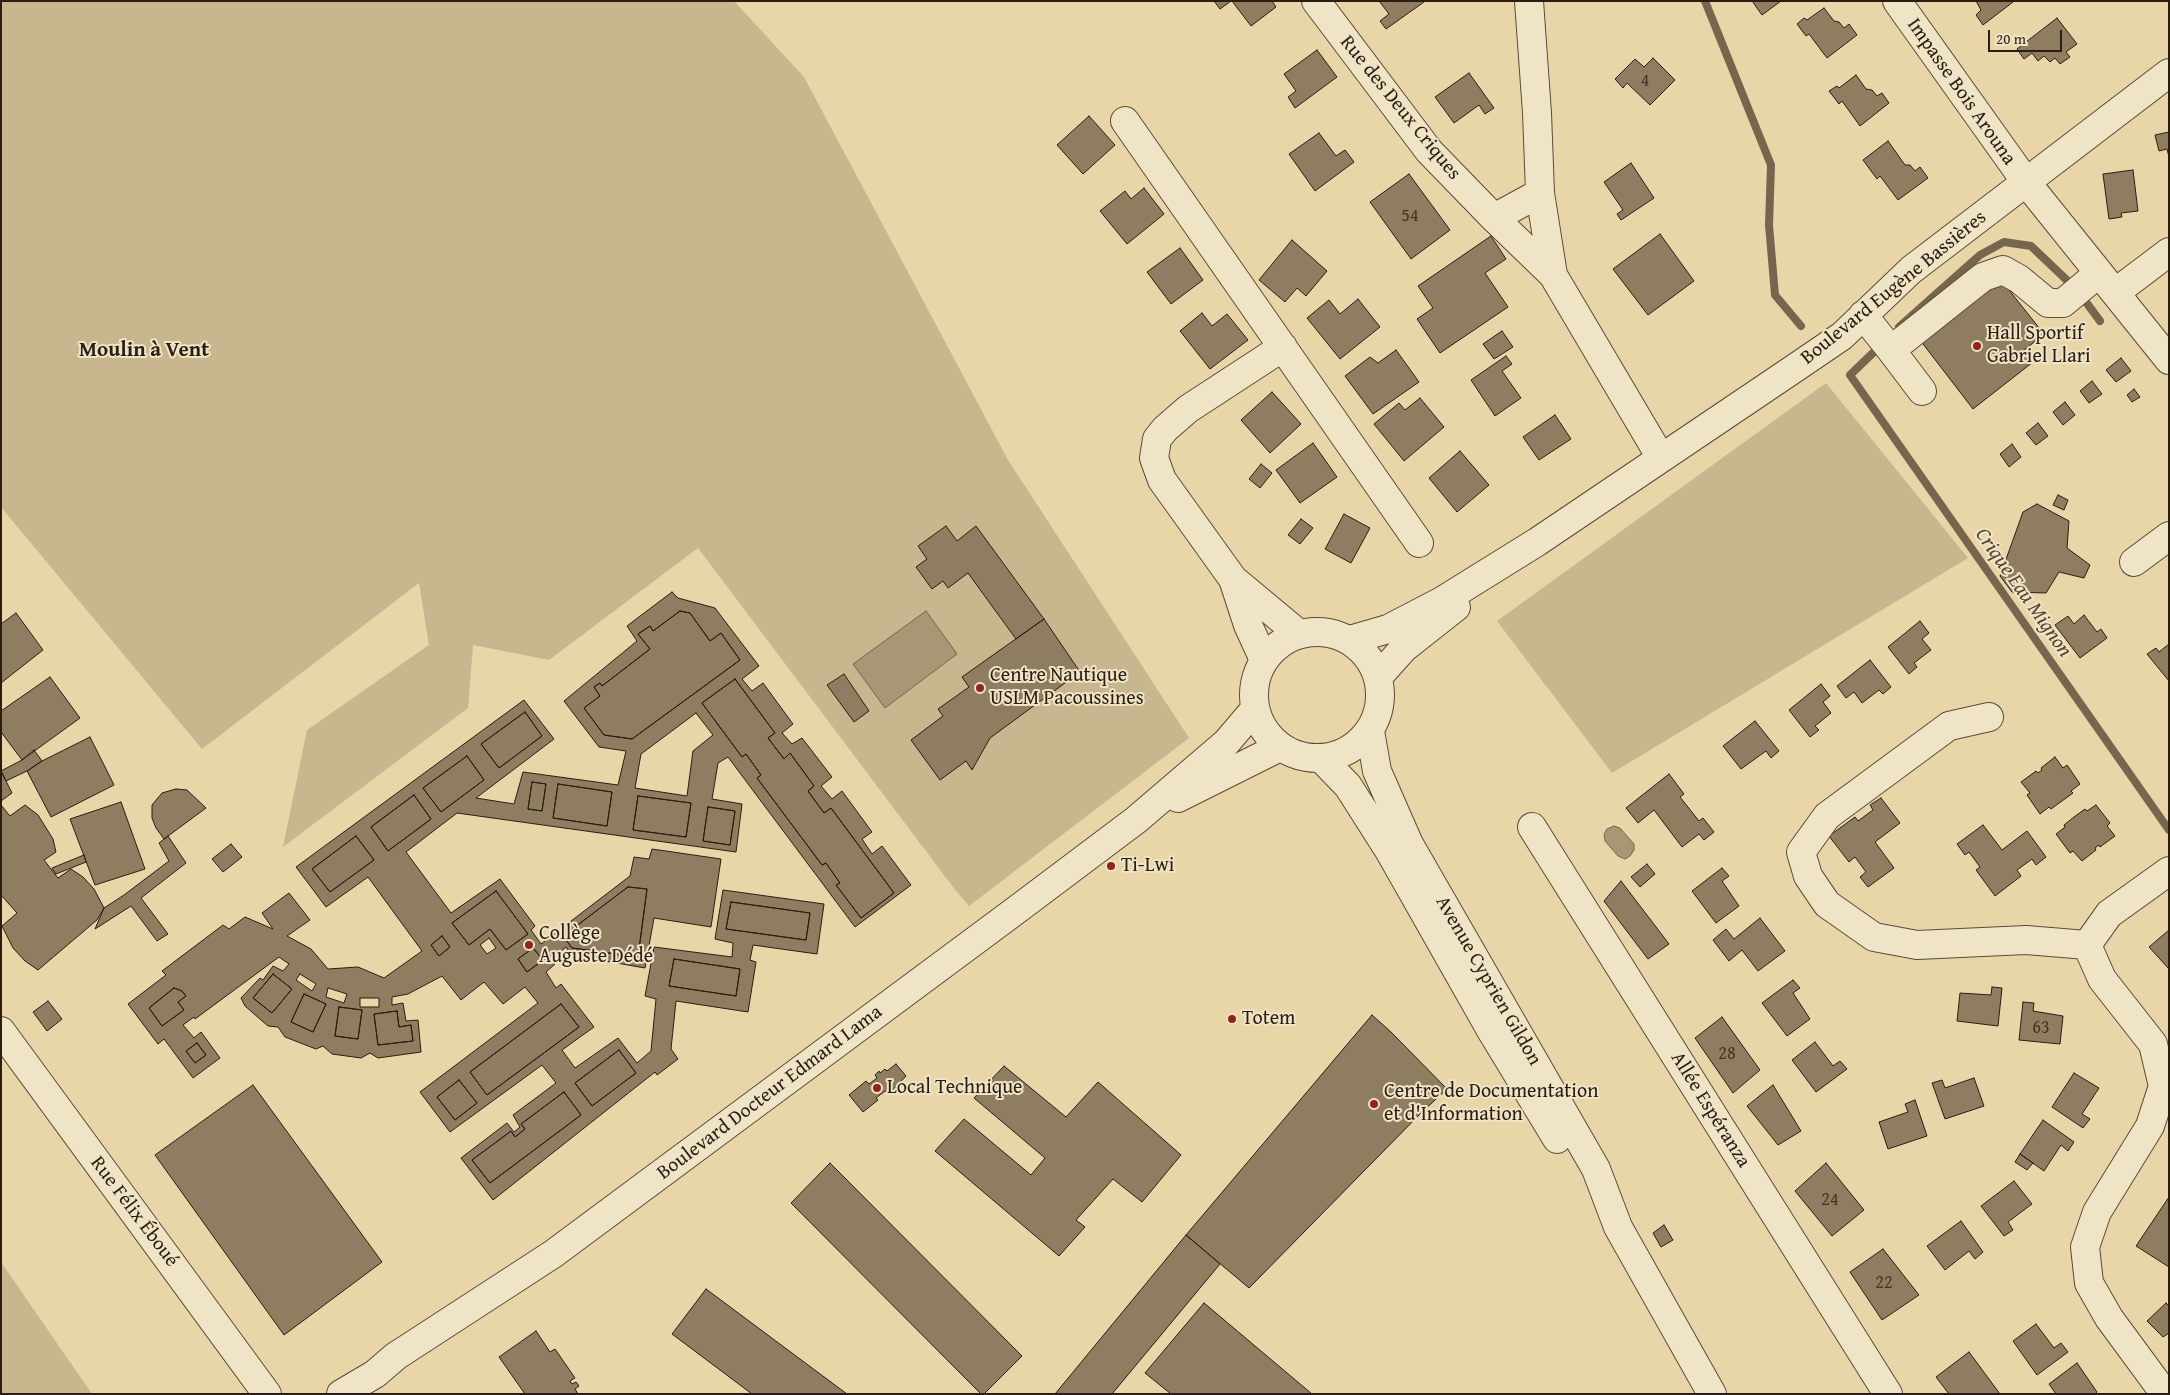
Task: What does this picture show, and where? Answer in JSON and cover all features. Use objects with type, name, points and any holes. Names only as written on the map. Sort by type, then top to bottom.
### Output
[{"type":"street","name":"Rue des Deux Criques","points":[[1316,1],[1429,151],[1553,275],[1661,458]]},
{"type":"street","name":"Rue des Deux Criques","points":[[1529,1],[1537,113],[1540,193],[1553,275]]},
{"type":"street","name":"Impasse Bois Arouna","points":[[1897,1],[2026,182],[2169,360]]},
{"type":"street","name":"Boulevard Eugène Bassières","points":[[1350,640],[1388,629],[1442,601],[1537,542],[1835,341],[1910,270],[2169,73]]},
{"type":"street","points":[[1125,121],[1419,543]]},
{"type":"street","points":[[1494,218],[1540,193]]},
{"type":"street","points":[[1891,350],[1983,277],[2003,270],[2019,279],[2048,303],[2063,303],[2169,252]]},
{"type":"street","points":[[1863,315],[1922,391]]},
{"type":"street","points":[[1283,347],[1188,409],[1164,429],[1157,439],[1154,458],[1162,480],[1233,579],[1299,634]]},
{"type":"street","points":[[2134,562],[2169,536]]},
{"type":"street","name":"Boulevard Eugène Bassières","points":[[1378,678],[1404,648],[1537,542]]},
{"type":"street","points":[[1233,579],[1248,625],[1264,660]]},
{"type":"street","points":[[1321,632],[1336,634],[1350,640],[1366,655],[1378,678],[1379,708],[1370,731],[1353,748],[1338,755],[1322,758],[1308,758],[1280,747],[1268,736],[1260,724],[1255,709],[1254,684],[1264,660],[1288,638],[1299,634],[1321,632]]},
{"type":"street","name":"Boulevard Docteur Edmard Lama","points":[[341,1394],[375,1374],[396,1356],[553,1254],[1136,820],[1226,743],[1255,709]]},
{"type":"street","points":[[1989,717],[1949,726],[1827,816],[1801,852],[1808,876],[1826,904],[1874,937],[1917,945],[2026,940],[2087,944]]},
{"type":"street","name":"Avenue Cyprien Gildon","points":[[1370,731],[1377,771],[1409,844],[1596,1169],[1618,1227],[1712,1394]]},
{"type":"street","name":"Boulevard Docteur Edmard Lama","points":[[1136,820],[1280,747]]},
{"type":"street","name":"Avenue Cyprien Gildon","points":[[1322,758],[1348,786],[1390,852],[1492,1032],[1584,1185],[1618,1227]]},
{"type":"street","name":"Allée Espéranza","points":[[1532,827],[1888,1394]]},
{"type":"street","points":[[2087,944],[2109,914],[2169,870]]},
{"type":"street","points":[[2087,944],[2102,978],[2153,1044],[2163,1086],[2150,1126],[2097,1212],[2085,1247],[2089,1283],[2109,1318],[2166,1394]]},
{"type":"street","name":"Rue Félix Éboué","points":[[1,1031],[212,1316],[267,1394]]},
{"type":"street","name":"Boulevard Docteur Edmard Lama","points":[[318,1394],[370,1365],[396,1356]]},
{"type":"shaded area","points":[[1,1],[734,1],[804,77],[1008,460],[1189,738],[969,906],[698,548],[549,660],[473,645],[468,708],[283,847],[307,730],[429,645],[419,583],[202,749],[1,507]]},
{"type":"shaded area","points":[[1826,383],[1968,558],[1612,773],[1497,621]]},
{"type":"shaded area","points":[[926,611],[957,654],[885,708],[853,664]]},
{"type":"shaded area","points":[[1614,826],[1620,828],[1634,844],[1634,850],[1625,859],[1618,856],[1605,841],[1604,834],[1607,829]]},
{"type":"shaded area","points":[[1,1262],[92,1394],[1,1394]]},
{"type":"building","points":[[1214,1],[1231,1],[1220,9]]},
{"type":"building","points":[[1232,1],[1272,1],[1276,7],[1251,26]]},
{"type":"building","points":[[1379,1],[1424,2],[1386,29],[1380,21],[1389,14]]},
{"type":"building","points":[[1752,1],[1781,1],[1762,15]]},
{"type":"building","points":[[1976,1],[2013,2],[1983,25],[1976,15],[1981,10]]},
{"type":"building","points":[[1824,8],[1834,21],[1839,22],[1844,28],[1849,24],[1857,35],[1827,58],[1809,34],[1806,36],[1797,24],[1804,18],[1807,20]]},
{"type":"building","points":[[2057,18],[2077,44],[2066,52],[2070,57],[2060,64],[2055,58],[2050,62],[2044,56],[2038,61],[2032,53],[2024,59],[2017,49]]},
{"type":"building","points":[[1317,50],[1337,77],[1295,108],[1288,97],[1296,91],[1284,74]]},
{"type":"building","points":[[1653,58],[1675,80],[1650,105],[1627,83],[1623,88],[1615,79],[1635,59],[1644,67]]},
{"type":"building","points":[[1469,73],[1494,108],[1485,114],[1479,105],[1454,123],[1435,97]]},
{"type":"building","points":[[1856,75],[1866,89],[1872,90],[1877,96],[1882,93],[1889,103],[1860,126],[1842,101],[1839,104],[1829,91],[1837,86],[1839,88]]},
{"type":"building","points":[[1089,116],[1115,145],[1083,174],[1057,145]]},
{"type":"building","points":[[2169,132],[2169,157],[2167,149],[2159,151],[2155,135]]},
{"type":"building","points":[[1319,133],[1336,156],[1345,150],[1354,162],[1315,191],[1289,154]]},
{"type":"building","points":[[1888,141],[1905,165],[1910,165],[1915,171],[1920,167],[1928,178],[1898,200],[1880,176],[1877,179],[1863,160]]},
{"type":"building","points":[[1631,163],[1654,198],[1621,220],[1617,214],[1623,210],[1604,182]]},
{"type":"building","points":[[2133,170],[2138,211],[2121,213],[2122,217],[2109,219],[2103,174]]},
{"type":"building","points":[[1409,174],[1450,230],[1411,259],[1370,202]]},
{"type":"building","points":[[1144,188],[1164,214],[1127,244],[1100,211],[1125,191],[1131,199]]},
{"type":"building","points":[[1660,234],[1694,281],[1648,315],[1613,269]]},
{"type":"building","points":[[1491,236],[1506,259],[1485,273],[1508,307],[1440,353],[1417,319],[1433,308],[1418,286]]},
{"type":"building","points":[[1292,240],[1327,271],[1306,296],[1297,288],[1285,302],[1259,280]]},
{"type":"building","points":[[1180,248],[1203,280],[1171,304],[1147,272]]},
{"type":"building","name":"Hall Sportif Gabriel Llari","points":[[2001,280],[2044,334],[2023,351],[2033,362],[1973,409],[1920,340]]},
{"type":"building","points":[[1358,299],[1380,327],[1340,359],[1307,318],[1329,300],[1340,314]]},
{"type":"building","points":[[1202,313],[1212,326],[1227,314],[1248,340],[1210,369],[1180,331]]},
{"type":"building","points":[[1502,331],[1513,347],[1494,359],[1483,344]]},
{"type":"building","points":[[1396,350],[1419,382],[1373,414],[1345,376],[1370,357],[1378,363]]},
{"type":"building","points":[[1506,356],[1512,364],[1502,371],[1521,398],[1495,416],[1471,380]]},
{"type":"building","points":[[2121,358],[2131,371],[2116,382],[2106,370]]},
{"type":"building","points":[[2092,381],[2102,394],[2089,403],[2080,391]]},
{"type":"building","points":[[2134,389],[2140,397],[2132,402],[2127,395]]},
{"type":"building","points":[[1272,392],[1301,424],[1270,453],[1241,420]]},
{"type":"building","points":[[1420,398],[1444,427],[1404,461],[1374,424],[1399,403],[1405,410]]},
{"type":"building","points":[[2065,402],[2075,415],[2063,425],[2053,412]]},
{"type":"building","points":[[1555,415],[1571,439],[1539,460],[1523,437]]},
{"type":"building","points":[[2038,423],[2048,436],[2036,445],[2026,433]]},
{"type":"building","points":[[1313,443],[1337,477],[1300,503],[1276,470]]},
{"type":"building","points":[[2012,444],[2021,457],[2009,467],[2000,454]]},
{"type":"building","points":[[1460,451],[1489,485],[1457,512],[1429,478]]},
{"type":"building","points":[[1261,464],[1272,473],[1260,488],[1249,479]]},
{"type":"building","points":[[2058,495],[2068,500],[2064,510],[2053,505]]},
{"type":"building","points":[[2037,504],[2069,521],[2067,548],[2090,565],[2084,578],[2059,572],[2046,593],[2012,592],[2000,576],[2023,512]]},
{"type":"building","points":[[1344,514],[1370,528],[1351,563],[1325,549]]},
{"type":"building","points":[[1301,519],[1313,528],[1300,544],[1288,535]]},
{"type":"building","points":[[946,526],[957,541],[976,526],[1044,619],[1016,639],[968,573],[948,588],[943,581],[932,589],[916,567],[927,559],[918,546]]},
{"type":"building","points":[[672,592],[678,598],[715,608],[759,666],[742,679],[752,691],[763,683],[793,724],[782,733],[792,744],[802,738],[832,777],[821,786],[832,799],[842,791],[872,832],[862,839],[872,854],[882,846],[911,885],[855,927],[728,757],[718,763],[712,799],[742,804],[736,852],[457,813],[406,852],[451,913],[500,879],[535,926],[531,930],[541,944],[630,876],[634,857],[649,859],[652,849],[721,859],[711,927],[654,918],[645,968],[571,955],[566,947],[552,959],[555,964],[546,972],[556,988],[561,984],[594,1027],[562,1050],[575,1068],[618,1038],[637,1063],[651,1051],[656,999],[645,996],[654,947],[732,957],[733,943],[715,939],[723,890],[824,904],[817,954],[753,945],[750,960],[756,962],[748,1012],[676,1001],[671,1049],[678,1059],[657,1075],[655,1072],[493,1200],[461,1158],[507,1123],[514,1132],[520,1127],[513,1115],[556,1083],[542,1065],[450,1132],[420,1092],[538,1003],[525,987],[503,1004],[484,982],[461,1000],[442,976],[408,994],[392,997],[392,1005],[403,1003],[406,1021],[418,1020],[421,1052],[378,1058],[370,1053],[361,1058],[332,1054],[323,1046],[316,1049],[285,1037],[278,1027],[268,1026],[245,1006],[241,998],[260,978],[263,980],[273,966],[283,971],[289,964],[279,957],[195,1019],[194,1017],[183,1025],[194,1038],[201,1032],[220,1058],[193,1078],[164,1039],[158,1044],[128,1004],[166,975],[162,971],[223,925],[229,929],[245,917],[273,929],[262,913],[289,893],[310,920],[287,936],[311,949],[328,969],[358,967],[384,978],[422,951],[368,877],[326,907],[296,867],[524,700],[554,739],[476,798],[514,804],[523,772],[618,785],[626,751],[599,747],[564,701],[637,641],[627,626]],"holes":[[[680,611],[690,613],[710,641],[721,633],[740,660],[632,739],[604,735],[584,708],[600,696],[594,687],[600,683],[602,686],[650,649],[638,634],[650,626],[653,631]],[[735,679],[775,733],[768,738],[784,759],[790,753],[814,786],[808,791],[824,813],[831,808],[894,893],[861,918],[836,885],[840,883],[826,863],[822,865],[757,778],[761,775],[746,754],[742,757],[702,703]],[[525,712],[542,736],[499,768],[481,744]],[[696,713],[713,735],[693,751],[687,796],[635,788],[641,754]],[[467,756],[484,780],[441,812],[423,788]],[[532,782],[546,784],[542,811],[528,809]],[[558,784],[612,792],[607,826],[553,818]],[[414,795],[431,819],[388,851],[371,827]],[[638,796],[691,803],[686,837],[633,830]],[[708,807],[735,811],[730,845],[703,841]],[[356,836],[374,860],[330,892],[312,869]],[[628,887],[647,889],[638,957],[572,948],[563,936]],[[496,891],[528,934],[506,950],[490,929],[469,945],[452,923]],[[731,902],[810,913],[806,940],[726,929]],[[442,936],[450,947],[439,956],[431,945]],[[489,938],[496,948],[487,954],[480,945]],[[533,948],[543,960],[527,972],[518,959]],[[674,959],[740,969],[736,996],[669,986]],[[273,974],[292,989],[272,1013],[253,998]],[[300,974],[316,984],[312,991],[296,980]],[[174,988],[182,991],[186,996],[178,1002],[184,1010],[162,1026],[149,1008]],[[328,988],[347,994],[344,1003],[326,997]],[[304,994],[326,1004],[313,1032],[291,1022]],[[360,998],[379,998],[379,1007],[360,1007]],[[561,1004],[579,1027],[487,1095],[470,1072]],[[339,1007],[362,1010],[358,1039],[335,1036]],[[397,1011],[399,1027],[411,1025],[413,1041],[378,1045],[374,1014]],[[197,1043],[206,1055],[195,1063],[186,1051]],[[619,1050],[636,1073],[592,1106],[575,1083]],[[459,1080],[477,1103],[455,1120],[437,1097]],[[564,1092],[581,1115],[490,1183],[472,1160],[511,1131],[515,1137],[525,1129],[521,1124]]]},
{"type":"building","points":[[680,611],[690,613],[710,641],[721,633],[740,660],[632,739],[604,735],[584,708],[600,696],[594,687],[600,683],[602,686],[650,649],[638,634],[650,626],[653,631]]},
{"type":"building","points":[[16,613],[43,650],[1,683],[1,624]]},
{"type":"building","points":[[2084,615],[2097,632],[2101,629],[2107,638],[2080,658],[2055,625],[2068,616],[2074,624]]},
{"type":"building","points":[[1044,619],[1080,672],[990,738],[972,770],[966,761],[940,780],[911,740],[943,716],[938,709],[969,687],[962,677]]},
{"type":"building","points":[[1920,621],[1929,633],[1922,639],[1931,650],[1914,663],[1917,667],[1909,674],[1888,647]]},
{"type":"building","points":[[2169,644],[2169,681],[2147,654],[2156,648],[2159,652]]},
{"type":"building","points":[[1870,660],[1891,687],[1883,694],[1879,690],[1862,703],[1854,692],[1846,698],[1837,686]]},
{"type":"building","points":[[844,674],[869,711],[854,722],[827,685]]},
{"type":"building","points":[[50,677],[80,718],[22,760],[1,732],[1,711]]},
{"type":"building","points":[[735,679],[775,733],[768,738],[784,759],[790,753],[814,786],[808,791],[824,813],[831,808],[894,893],[861,918],[836,885],[840,883],[826,863],[822,865],[757,778],[761,775],[746,754],[742,757],[702,703]]},
{"type":"building","points":[[1821,684],[1830,696],[1823,702],[1831,713],[1815,726],[1819,730],[1810,737],[1789,710]]},
{"type":"building","points":[[525,712],[542,736],[499,768],[481,744]]},
{"type":"building","points":[[1755,721],[1779,751],[1771,758],[1766,751],[1741,769],[1723,746]]},
{"type":"building","points":[[90,737],[114,785],[51,817],[27,771],[42,761]]},
{"type":"building","points":[[34,750],[42,761],[6,781],[1,771],[22,760]]},
{"type":"building","points":[[467,756],[484,780],[441,812],[423,788]]},
{"type":"building","points":[[2055,757],[2063,768],[2067,765],[2080,784],[2071,791],[2073,793],[2051,809],[2049,807],[2040,814],[2027,795],[2030,793],[2021,782],[2036,771],[2038,773],[2042,770],[2041,768]]},
{"type":"building","points":[[1,771],[12,793],[1,801]]},
{"type":"building","points":[[1669,774],[1684,794],[1680,797],[1699,821],[1703,818],[1714,832],[1704,840],[1699,834],[1682,847],[1654,810],[1638,823],[1626,808]]},
{"type":"building","points":[[532,782],[546,784],[542,811],[528,809]]},
{"type":"building","points":[[558,784],[612,792],[607,826],[553,818]]},
{"type":"building","points":[[176,789],[187,790],[206,808],[164,839],[152,818],[152,805],[162,793]]},
{"type":"building","points":[[414,795],[431,819],[388,851],[371,827]]},
{"type":"building","points":[[638,796],[691,803],[686,837],[633,830]]},
{"type":"building","points":[[1881,798],[1900,823],[1875,842],[1894,868],[1868,887],[1860,877],[1866,872],[1855,857],[1849,862],[1829,836],[1855,817],[1858,821],[1873,810],[1870,805]]},
{"type":"building","points":[[121,802],[145,869],[95,885],[70,819]]},
{"type":"building","points":[[1,805],[10,816],[25,805],[38,815],[53,839],[56,852],[44,860],[58,878],[71,869],[83,877],[94,889],[104,908],[97,920],[38,970],[25,961],[13,948],[2,926],[17,913],[1,895]]},
{"type":"building","points":[[2096,805],[2110,823],[2107,826],[2115,836],[2100,847],[2099,845],[2095,848],[2096,850],[2082,861],[2073,851],[2070,853],[2056,834],[2065,827],[2064,825],[2085,809],[2087,811]]},
{"type":"building","points":[[708,807],[735,811],[730,845],[703,841]]},
{"type":"building","points":[[1983,825],[2002,850],[2027,831],[2046,857],[2036,865],[2032,859],[2017,870],[2021,876],[1995,896],[1976,870],[1980,867],[1969,852],[1965,855],[1957,844]]},
{"type":"building","points":[[168,836],[186,863],[141,898],[168,934],[157,941],[131,906],[95,929],[104,908],[169,861],[159,843]]},
{"type":"building","points":[[356,836],[374,860],[330,892],[312,869]]},
{"type":"building","points":[[231,844],[242,857],[223,872],[212,859]]},
{"type":"building","points":[[84,855],[86,862],[56,874],[52,868]]},
{"type":"building","points":[[1647,864],[1655,874],[1640,887],[1631,877]]},
{"type":"building","points":[[1722,868],[1729,876],[1722,881],[1739,906],[1716,923],[1692,891]]},
{"type":"building","points":[[1621,881],[1669,944],[1648,959],[1604,901]]},
{"type":"building","points":[[628,887],[647,889],[638,957],[572,948],[563,936]]},
{"type":"building","points":[[496,891],[528,934],[506,950],[490,929],[469,945],[452,923]]},
{"type":"building","points":[[731,902],[810,913],[806,940],[726,929]]},
{"type":"building","points":[[1760,918],[1785,951],[1758,971],[1742,950],[1729,961],[1713,940],[1726,929],[1734,939]]},
{"type":"building","points":[[2169,930],[2169,969],[2149,947]]},
{"type":"building","points":[[442,936],[450,947],[439,956],[431,945]]},
{"type":"building","points":[[533,948],[543,960],[527,972],[518,959]]},
{"type":"building","points":[[674,959],[740,969],[736,996],[669,986]]},
{"type":"building","points":[[273,974],[292,989],[272,1013],[253,998]]},
{"type":"building","points":[[1793,980],[1800,988],[1793,993],[1810,1019],[1787,1036],[1762,1003]]},
{"type":"building","points":[[1992,987],[2002,988],[1998,1026],[1957,1021],[1960,993],[1991,995]]},
{"type":"building","points":[[174,988],[182,991],[186,996],[178,1002],[184,1010],[162,1026],[149,1008]]},
{"type":"building","points":[[304,994],[326,1004],[313,1032],[291,1022]]},
{"type":"building","points":[[48,1001],[62,1019],[47,1031],[33,1012]]},
{"type":"building","points":[[2023,1002],[2034,1003],[2033,1011],[2063,1016],[2060,1044],[2019,1040]]},
{"type":"building","points":[[561,1004],[579,1027],[487,1095],[470,1072]]},
{"type":"building","points":[[339,1007],[362,1010],[358,1039],[335,1036]]},
{"type":"building","points":[[397,1011],[399,1027],[411,1025],[413,1041],[378,1045],[374,1014]]},
{"type":"building","points":[[1372,1015],[1447,1089],[1249,1288],[1186,1235]]},
{"type":"building","points":[[1722,1017],[1760,1070],[1733,1093],[1695,1038]]},
{"type":"building","points":[[1815,1042],[1833,1066],[1840,1061],[1847,1069],[1816,1092],[1792,1060]]},
{"type":"building","points":[[197,1043],[206,1055],[195,1063],[186,1051]]},
{"type":"building","points":[[619,1050],[636,1073],[592,1106],[575,1083]]},
{"type":"building","name":"Local Technique","points":[[896,1064],[906,1076],[888,1095],[885,1091],[876,1098],[878,1100],[863,1112],[849,1095],[866,1081],[869,1084],[877,1078],[875,1075],[879,1071],[880,1073],[885,1069],[887,1071]]},
{"type":"building","points":[[1004,1066],[1066,1117],[1098,1082],[1181,1155],[1142,1202],[1113,1179],[1076,1220],[1085,1227],[1059,1256],[935,1151],[964,1119],[1031,1175],[1045,1158],[974,1098]]},
{"type":"building","points":[[2074,1073],[2099,1088],[2082,1114],[2090,1119],[2083,1128],[2052,1107]]},
{"type":"building","points":[[1974,1078],[1984,1106],[1945,1119],[1932,1083],[1942,1080],[1945,1088]]},
{"type":"building","points":[[459,1080],[477,1103],[455,1120],[437,1097]]},
{"type":"building","points":[[253,1085],[382,1262],[284,1335],[155,1155]]},
{"type":"building","points":[[1773,1085],[1801,1131],[1778,1145],[1747,1106]]},
{"type":"building","points":[[564,1092],[581,1115],[490,1183],[472,1160],[511,1131],[515,1137],[525,1129],[521,1124]]},
{"type":"building","points":[[1915,1100],[1927,1136],[1888,1149],[1879,1122],[1908,1112],[1905,1104]]},
{"type":"building","points":[[2043,1120],[2074,1142],[2068,1151],[2061,1145],[2044,1171],[2020,1154]]},
{"type":"building","points":[[2020,1154],[2033,1163],[2027,1170],[2015,1162]]},
{"type":"building","points":[[830,1163],[1022,1356],[984,1394],[981,1394],[791,1203]]},
{"type":"building","points":[[1826,1163],[1864,1210],[1832,1236],[1795,1191]]},
{"type":"building","points":[[2014,1181],[2032,1204],[2008,1222],[2013,1230],[2004,1236],[1981,1206]]},
{"type":"building","points":[[2169,1197],[2169,1267],[2136,1246]]},
{"type":"building","points":[[1961,1221],[1983,1252],[1975,1259],[1969,1251],[1945,1270],[1927,1246]]},
{"type":"building","points":[[1664,1225],[1673,1240],[1661,1247],[1653,1233]]},
{"type":"building","points":[[1186,1235],[1220,1264],[1112,1394],[1055,1394]]},
{"type":"building","points":[[1883,1249],[1919,1295],[1882,1320],[1850,1272]]},
{"type":"building","points":[[706,1289],[847,1394],[752,1394],[672,1334]]},
{"type":"building","points":[[1204,1303],[1312,1394],[1171,1394],[1145,1373]]},
{"type":"building","points":[[2166,1303],[2169,1306],[2169,1333],[2163,1337],[2147,1321]]},
{"type":"building","points":[[2036,1324],[2054,1348],[2061,1343],[2068,1352],[2037,1375],[2013,1341]]},
{"type":"building","points":[[536,1331],[550,1352],[555,1349],[575,1378],[570,1381],[572,1384],[576,1382],[579,1386],[575,1389],[578,1394],[525,1394],[499,1357]]},
{"type":"building","points":[[1969,1352],[2000,1394],[1949,1394],[1936,1377]]},
{"type":"building","points":[[2077,1363],[2097,1392],[2095,1394],[2056,1394],[2049,1384]]},
{"type":"waterway","name":"Crique Eau Mignon","points":[[1705,1],[1771,165],[1769,225],[1775,295],[1801,326]]},
{"type":"waterway","points":[[1899,327],[1980,255],[2004,242],[2031,246],[2073,286]]},
{"type":"waterway","points":[[2083,298],[2100,321]]},
{"type":"waterway","name":"Crique Eau Mignon","points":[[1876,350],[1850,375],[2169,830]]},
{"type":"place","name":"Hall Sportif Gabriel Llari","points":[[1977,346]]},
{"type":"place","name":"Centre Nautique USLM Pacoussines","points":[[980,688]]},
{"type":"place","name":"Ti-Lwi","points":[[1111,866]]},
{"type":"place","name":"Collège Auguste Dédé","points":[[529,945]]},
{"type":"place","name":"Totem","points":[[1232,1019]]},
{"type":"place","name":"Local Technique","points":[[877,1088]]},
{"type":"place","name":"Centre de Documentation et d'Information","points":[[1374,1104]]},
{"type":"district","name":"Moulin à Vent","points":[[144,351]]}]
